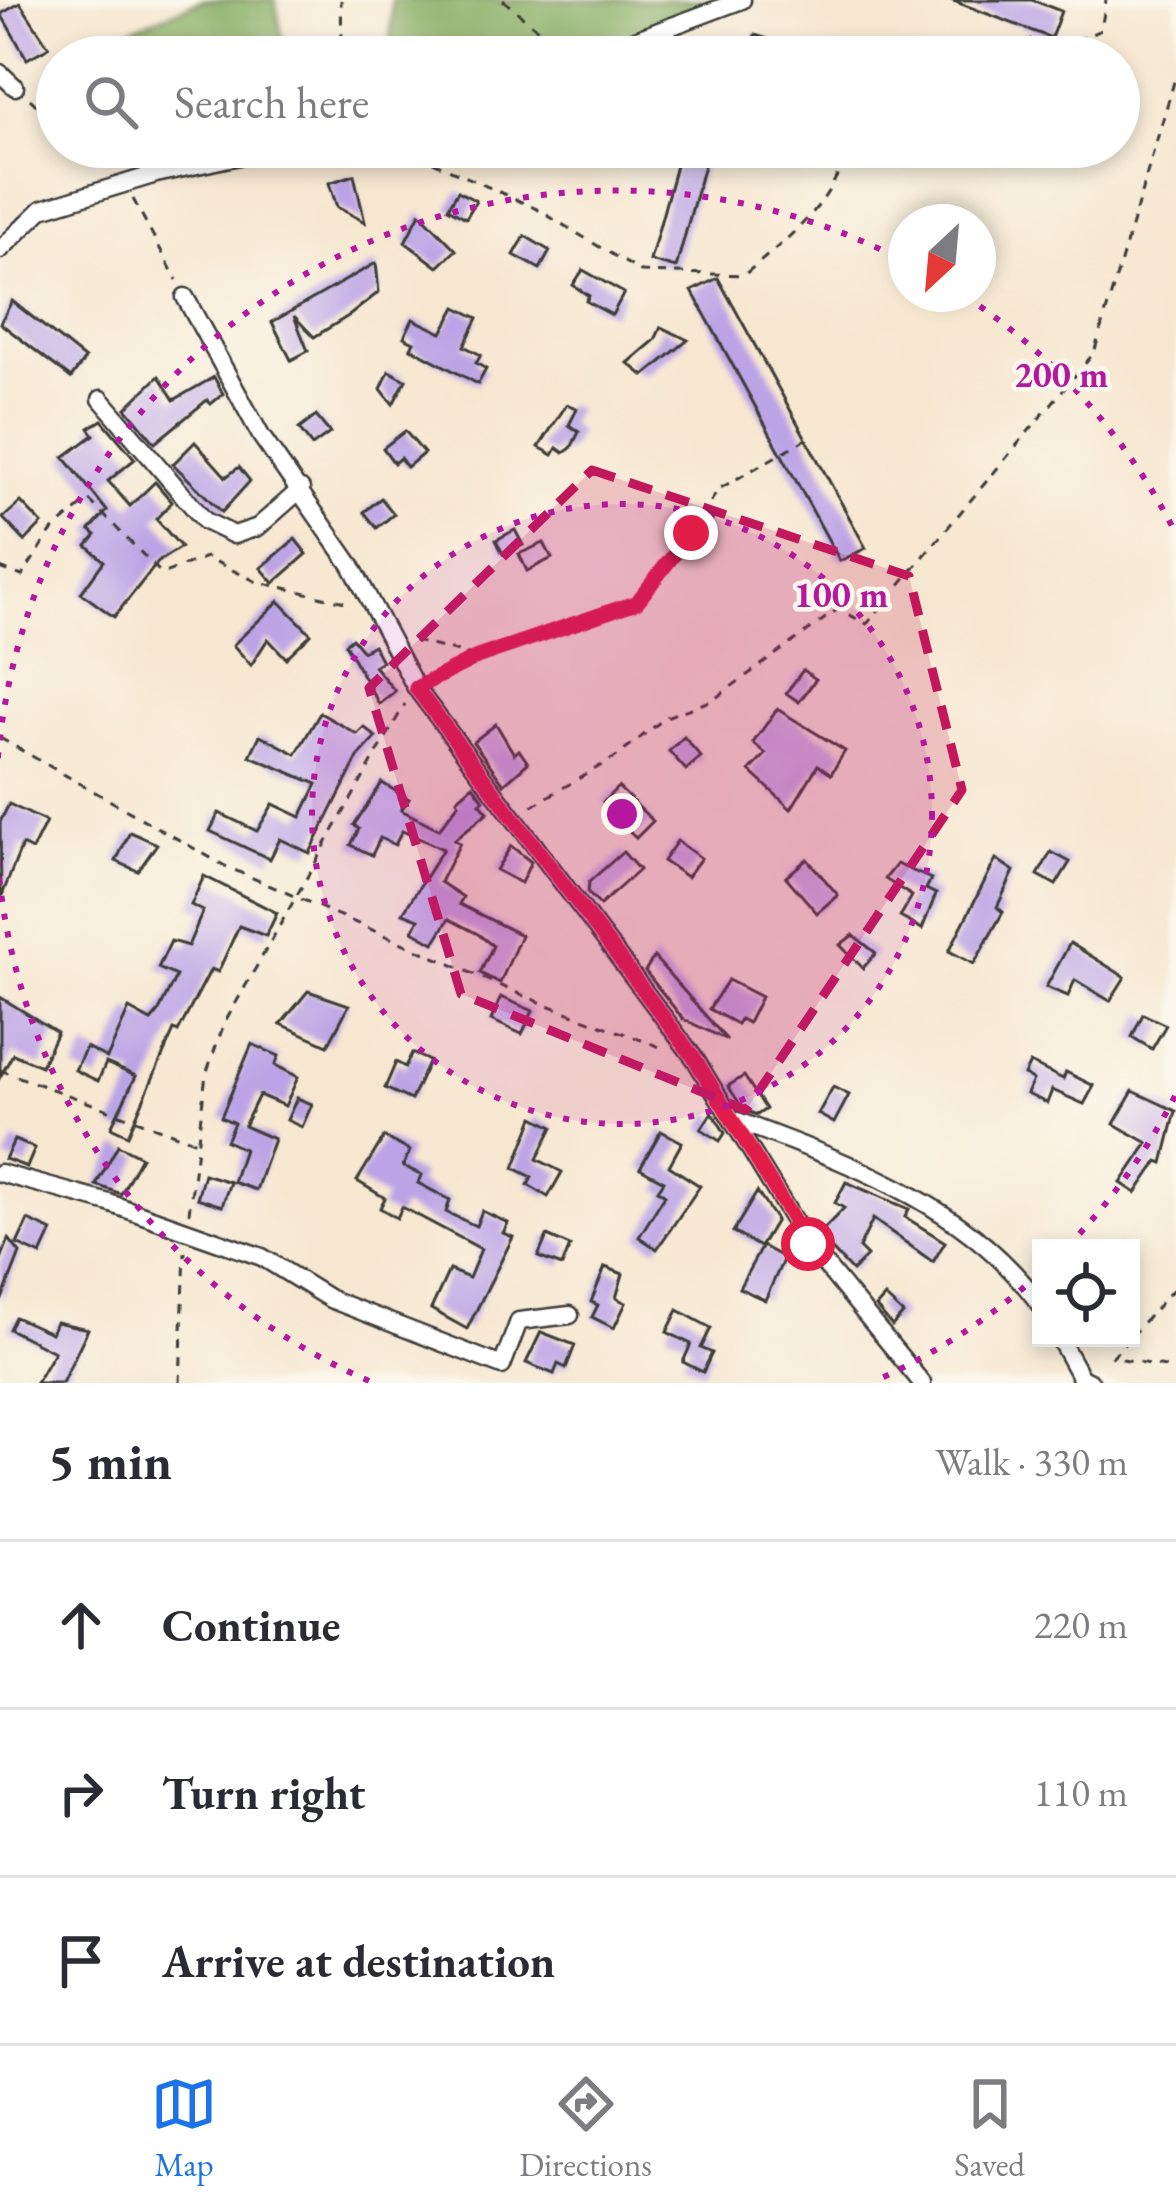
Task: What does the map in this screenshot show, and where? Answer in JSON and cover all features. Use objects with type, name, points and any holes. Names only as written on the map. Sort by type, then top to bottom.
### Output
[{"type":"street","points":[[653,36],[742,0]]},
{"type":"street","points":[[0,74],[15,87]]},
{"type":"street","points":[[0,250],[42,209],[189,168]]},
{"type":"street","points":[[185,297],[261,436],[301,489],[370,601],[416,688],[695,1059],[808,1244],[922,1383]]},
{"type":"street","points":[[101,399],[205,521],[234,535],[258,527],[301,489]]},
{"type":"street","points":[[735,1120],[842,1161],[941,1208],[1014,1271],[1032,1294]]},
{"type":"street","points":[[0,1173],[262,1256],[330,1299],[502,1366],[518,1321],[570,1315]]},
{"type":"street","points":[[1064,1347],[1081,1378],[1091,1383]]},
{"type":"path","points":[[341,0],[342,36]]},
{"type":"path","points":[[503,0],[546,36]]},
{"type":"path","points":[[1087,36],[1101,29],[1106,0]]},
{"type":"path","points":[[511,818],[619,755],[666,717],[713,700],[838,609],[867,624],[1094,353],[1176,75]]},
{"type":"path","points":[[15,87],[36,106]]},
{"type":"path","points":[[104,168],[143,211],[185,297]]},
{"type":"path","points":[[446,168],[537,209],[641,272],[744,274],[802,227],[836,188],[842,168]]},
{"type":"path","points":[[180,1383],[186,1230],[201,1143],[206,1074],[224,1024],[416,688],[477,657],[637,602],[662,576],[719,489],[808,438]]},
{"type":"path","points":[[0,568],[22,576],[51,532],[89,500],[162,574],[206,557],[255,581],[350,603],[370,601]]},
{"type":"path","points":[[388,634],[477,657]]},
{"type":"path","points":[[0,738],[225,866],[524,996],[695,1059]]},
{"type":"path","points":[[0,1070],[201,1143]]},
{"type":"path","points":[[1140,1326],[1176,1286]]},
{"type":"path","points":[[1121,1347],[1112,1358],[1176,1369]]},
{"type":"highlighted area","points":[[592,470],[909,576],[962,790],[746,1110],[461,994],[369,688]]},
{"type":"green space","points":[[202,0],[275,0],[282,36],[114,36]]},
{"type":"green space","points":[[392,0],[742,0],[645,36],[391,36]]},
{"type":"building","points":[[951,0],[1032,0],[1061,11],[1052,36]]},
{"type":"building","points":[[20,3],[42,36],[36,36],[36,54],[27,59],[1,14]]},
{"type":"building","points":[[675,168],[703,168],[676,268],[650,261]]},
{"type":"building","points":[[354,175],[365,222],[337,207],[329,183]]},
{"type":"building","points":[[458,191],[476,201],[466,218],[448,208]]},
{"type":"building","points":[[420,213],[456,250],[438,267],[405,242]]},
{"type":"building","points":[[525,236],[550,251],[540,269],[514,255]]},
{"type":"building","points":[[376,263],[379,292],[350,315],[314,337],[294,316],[308,351],[291,360],[272,322]]},
{"type":"building","points":[[583,270],[624,293],[612,315],[586,301],[589,296],[573,285]]},
{"type":"building","points":[[718,278],[866,548],[840,561],[692,291]]},
{"type":"building","points":[[12,301],[85,359],[71,378],[0,323]]},
{"type":"building","points":[[456,307],[478,318],[464,346],[481,355],[476,363],[486,369],[478,384],[411,348],[414,342],[404,337],[413,319],[442,333]]},
{"type":"building","points":[[661,327],[688,340],[644,376],[628,363],[655,340]]},
{"type":"building","points":[[389,371],[406,380],[393,404],[381,389]]},
{"type":"building","points":[[159,376],[174,400],[214,377],[223,394],[211,404],[207,400],[155,443],[126,408]]},
{"type":"building","points":[[567,404],[577,409],[569,425],[579,432],[571,448],[564,453],[557,448],[553,455],[539,447]]},
{"type":"building","points":[[316,416],[330,433],[312,446],[299,429]]},
{"type":"building","points":[[102,420],[135,459],[108,481],[130,506],[155,482],[172,502],[156,519],[181,547],[159,561],[114,617],[81,593],[104,561],[87,546],[96,535],[90,530],[107,511],[64,457],[94,435],[89,428]]},
{"type":"building","points":[[405,431],[424,453],[407,467],[400,458],[394,463],[383,448]]},
{"type":"building","points":[[195,442],[226,477],[239,467],[250,481],[222,512],[173,464]]},
{"type":"building","points":[[381,498],[394,514],[377,528],[364,512]]},
{"type":"building","points":[[21,502],[42,524],[25,541],[3,518]]},
{"type":"building","points":[[515,530],[523,545],[503,554],[496,540]]},
{"type":"building","points":[[295,539],[307,554],[274,583],[261,568]]},
{"type":"building","points":[[544,543],[552,558],[527,571],[519,554]]},
{"type":"building","points":[[279,601],[311,634],[286,658],[268,639],[251,665],[233,645]]},
{"type":"building","points":[[352,638],[363,651],[373,645],[382,661],[374,666],[395,691],[379,704],[345,644]]},
{"type":"building","points":[[803,670],[816,679],[799,702],[786,693]]},
{"type":"building","points":[[777,709],[845,751],[831,774],[818,765],[791,809],[750,771],[766,754],[753,743]]},
{"type":"building","points":[[320,713],[357,734],[364,727],[376,737],[358,757],[310,853],[280,839],[270,859],[210,831],[219,813],[257,831],[273,804],[301,817],[317,784],[250,756],[260,735],[296,754]]},
{"type":"building","points":[[496,724],[514,754],[519,750],[528,763],[504,784],[473,742]]},
{"type":"building","points":[[684,737],[701,757],[686,770],[669,751]]},
{"type":"building","points":[[382,783],[409,799],[401,810],[439,829],[459,803],[457,799],[473,785],[484,800],[480,803],[488,812],[454,840],[460,843],[440,882],[463,897],[459,904],[521,935],[500,983],[480,973],[493,946],[478,934],[449,919],[434,943],[413,931],[419,919],[403,913],[443,849],[402,831],[395,845],[380,838],[372,855],[351,845],[359,829],[354,825]]},
{"type":"building","points":[[618,787],[653,821],[636,838],[603,802]]},
{"type":"building","points":[[9,804],[46,822],[32,850],[22,845],[1,898],[0,822]]},
{"type":"building","points":[[130,832],[157,844],[138,871],[116,861]]},
{"type":"building","points":[[677,841],[701,858],[687,877],[663,861]]},
{"type":"building","points":[[511,846],[531,862],[521,883],[496,870]]},
{"type":"building","points":[[623,852],[639,870],[600,905],[588,893],[589,882]]},
{"type":"building","points":[[1051,852],[1070,862],[1056,885],[1038,875]]},
{"type":"building","points":[[807,859],[838,895],[817,913],[786,877]]},
{"type":"building","points":[[996,859],[1014,871],[997,907],[1003,912],[974,964],[949,951]]},
{"type":"building","points":[[897,864],[931,879],[926,889],[936,894],[922,929],[900,917],[912,896],[885,879]]},
{"type":"building","points":[[204,876],[277,913],[266,936],[239,926],[218,972],[211,969],[178,1032],[174,1030],[128,1135],[111,1127],[136,1076],[106,1063],[98,1081],[75,1070],[86,1047],[107,1058],[129,1009],[151,1021],[158,1013],[176,976],[158,968],[171,941],[188,946],[203,911],[191,905]]},
{"type":"building","points":[[853,935],[876,953],[863,968],[840,945]]},
{"type":"building","points":[[1070,943],[1125,977],[1110,1001],[1075,980],[1068,996],[1046,987]]},
{"type":"building","points":[[654,957],[727,1040],[683,1019],[645,971]]},
{"type":"building","points":[[728,980],[761,997],[748,1023],[740,1019],[737,1024],[709,1009]]},
{"type":"building","points":[[308,991],[349,1005],[328,1045],[281,1024]]},
{"type":"building","points":[[0,997],[57,1032],[41,1066],[13,1054],[0,1077]]},
{"type":"building","points":[[501,997],[533,1011],[522,1034],[491,1020]]},
{"type":"building","points":[[1143,1014],[1166,1025],[1152,1049],[1132,1037]]},
{"type":"building","points":[[252,1044],[279,1056],[275,1065],[298,1077],[285,1106],[259,1095],[244,1126],[274,1139],[256,1190],[233,1182],[244,1149],[226,1141],[234,1123],[221,1117]]},
{"type":"building","points":[[412,1053],[429,1061],[411,1100],[385,1088],[396,1062],[405,1067]]},
{"type":"building","points":[[1030,1063],[1063,1079],[1066,1072],[1094,1086],[1084,1104],[1052,1090],[1047,1103],[1027,1094],[1033,1080],[1024,1075]]},
{"type":"building","points":[[744,1076],[766,1109],[757,1115],[744,1110],[728,1086]]},
{"type":"building","points":[[833,1087],[849,1095],[834,1123],[818,1114]]},
{"type":"building","points":[[1133,1091],[1176,1111],[1163,1163],[1158,1161],[1136,1193],[1121,1183],[1148,1143],[1114,1124]]},
{"type":"building","points":[[297,1098],[312,1104],[302,1127],[287,1120]]},
{"type":"building","points":[[712,1112],[725,1133],[720,1141],[701,1129]]},
{"type":"building","points":[[534,1117],[553,1127],[537,1159],[562,1172],[548,1197],[528,1185],[532,1177],[514,1168]]},
{"type":"building","points":[[661,1131],[682,1142],[669,1166],[700,1186],[657,1249],[639,1237],[665,1195],[658,1190],[664,1181],[640,1168]]},
{"type":"building","points":[[384,1137],[410,1151],[403,1166],[422,1175],[418,1183],[450,1200],[446,1212],[476,1226],[482,1211],[508,1223],[503,1233],[513,1237],[467,1329],[431,1309],[449,1270],[469,1278],[481,1249],[402,1207],[397,1218],[380,1208],[385,1198],[357,1181]]},
{"type":"building","points":[[14,1140],[35,1148],[27,1167],[5,1159]]},
{"type":"building","points":[[118,1145],[141,1157],[121,1194],[96,1185]]},
{"type":"building","points":[[204,1174],[230,1182],[222,1206],[197,1198]]},
{"type":"building","points":[[846,1182],[909,1209],[905,1217],[945,1242],[933,1262],[873,1219],[859,1248],[867,1256],[852,1271],[818,1235],[844,1208],[835,1203]]},
{"type":"building","points":[[757,1192],[776,1220],[760,1247],[733,1232]]},
{"type":"building","points":[[28,1220],[52,1231],[41,1255],[17,1244]]},
{"type":"building","points":[[547,1236],[570,1246],[562,1266],[538,1257]]},
{"type":"building","points":[[9,1239],[20,1253],[1,1302],[0,1262]]},
{"type":"building","points":[[762,1246],[784,1258],[765,1300],[739,1288]]},
{"type":"building","points":[[605,1267],[623,1274],[616,1298],[626,1303],[614,1328],[592,1317],[598,1305],[591,1302]]},
{"type":"building","points":[[885,1297],[903,1314],[892,1326],[876,1307]]},
{"type":"building","points":[[678,1310],[711,1328],[701,1348],[712,1353],[703,1372],[683,1362],[691,1344],[667,1332]]},
{"type":"building","points":[[15,1317],[51,1333],[56,1322],[88,1329],[62,1383],[36,1383],[54,1352],[9,1329]]},
{"type":"building","points":[[541,1332],[575,1345],[566,1368],[558,1364],[554,1374],[526,1363]]},
{"type":"route","points":[[691,533],[662,576],[637,602],[477,657],[416,688],[695,1059],[808,1244]]}]
